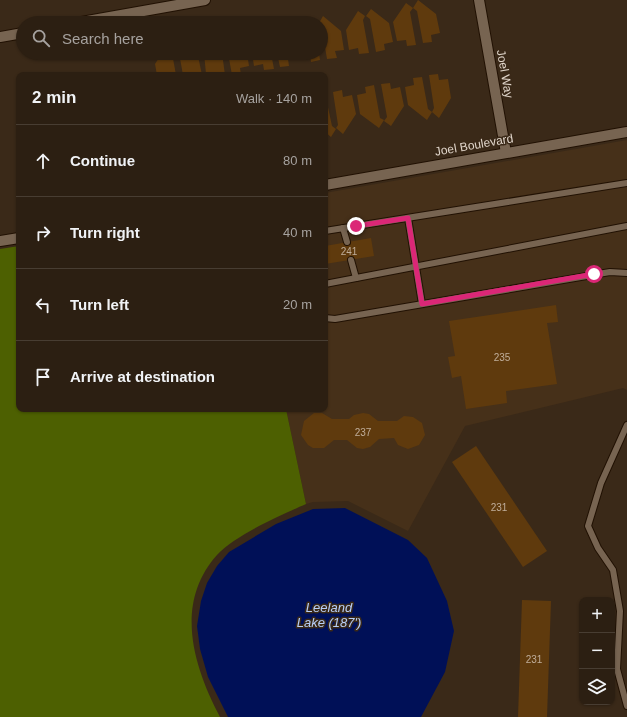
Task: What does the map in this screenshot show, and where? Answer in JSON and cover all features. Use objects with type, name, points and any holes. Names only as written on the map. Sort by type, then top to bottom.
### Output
[{"type":"main road","points":[[115,16],[205,0]]},
{"type":"main road","name":"Joel Way","points":[[479,0],[506,153]]},
{"type":"main road","points":[[0,37],[16,34]]},
{"type":"main road","name":"Joel Boulevard","points":[[328,183],[627,132]]},
{"type":"main road","points":[[0,241],[16,238]]},
{"type":"lane","points":[[328,230],[627,183]]},
{"type":"lane","points":[[408,218],[422,304]]},
{"type":"lane","points":[[328,283],[627,226]]},
{"type":"lane","points":[[343,228],[347,242]]},
{"type":"lane","points":[[351,260],[356,278]]},
{"type":"lane","points":[[328,318],[335,319],[610,272],[627,273]]},
{"type":"lane","points":[[615,656],[620,611],[613,570],[598,548],[588,526],[601,483],[627,425]]},
{"type":"lane","points":[[615,668],[627,706]]},
{"type":"shaded area","points":[[627,140],[627,390],[623,388],[465,426],[408,531],[348,501],[313,502],[306,504],[287,412],[328,412],[328,192]]},
{"type":"green space","points":[[16,246],[16,412],[287,412],[306,504],[246,533],[225,548],[217,555],[204,574],[196,593],[192,614],[192,635],[196,656],[202,677],[220,717],[0,717],[0,249]]},
{"type":"water","name":"Leeland Lake (187')","points":[[345,508],[408,540],[427,558],[447,601],[454,631],[445,672],[421,717],[228,717],[208,677],[200,649],[197,626],[201,601],[207,583],[217,566],[229,552],[276,524],[313,509]]},
{"type":"building","points":[[418,0],[436,14],[440,33],[431,35],[432,42],[423,43],[417,11],[413,8]]},
{"type":"building","points":[[406,3],[413,8],[410,12],[416,45],[407,46],[406,40],[397,41],[393,22]]},
{"type":"building","points":[[371,9],[389,23],[393,42],[384,44],[385,50],[376,52],[370,19],[366,16]]},
{"type":"building","points":[[358,11],[365,16],[363,20],[369,53],[359,54],[358,48],[349,50],[346,30]]},
{"type":"building","points":[[328,20],[341,31],[344,50],[335,51],[337,58],[328,59]]},
{"type":"building","points":[[158,60],[173,60],[175,72],[156,72],[155,64]]},
{"type":"building","points":[[180,60],[199,60],[201,72],[182,72]]},
{"type":"building","points":[[205,60],[223,60],[225,72],[206,72]]},
{"type":"building","points":[[229,60],[248,60],[249,66],[240,68],[241,72],[231,72]]},
{"type":"building","points":[[253,60],[272,60],[274,69],[264,70],[263,64],[254,66]]},
{"type":"building","points":[[278,60],[288,60],[289,66],[280,67]]},
{"type":"building","points":[[438,74],[439,80],[448,79],[451,98],[439,118],[432,112],[434,108],[429,75]]},
{"type":"building","points":[[422,77],[428,109],[432,112],[427,120],[408,105],[405,87],[414,85],[413,78]]},
{"type":"building","points":[[390,83],[391,89],[400,87],[404,106],[391,126],[384,121],[387,117],[381,84]]},
{"type":"building","points":[[374,85],[380,118],[384,120],[379,128],[360,114],[357,95],[366,93],[365,87]]},
{"type":"building","points":[[342,90],[343,97],[352,95],[356,114],[343,134],[336,128],[338,125],[333,92]]},
{"type":"building","points":[[328,107],[332,126],[336,129],[331,137],[328,134]]},
{"type":"building","points":[[371,238],[374,256],[328,264],[328,245]]},
{"type":"building","points":[[556,305],[558,322],[547,323],[557,384],[506,391],[507,403],[466,409],[461,376],[452,378],[448,357],[455,356],[449,321]]},
{"type":"building","points":[[314,413],[322,413],[332,419],[349,419],[354,415],[363,413],[369,414],[378,421],[397,421],[404,416],[413,417],[422,423],[425,435],[419,445],[408,449],[398,445],[394,438],[379,439],[370,447],[363,449],[357,448],[347,440],[334,440],[324,448],[313,448],[308,445],[301,435],[304,421]]},
{"type":"building","points":[[476,446],[547,551],[523,567],[452,462]]},
{"type":"building","points":[[522,600],[551,601],[547,717],[518,717]]},
{"type":"route","points":[[356,226],[408,218],[422,304],[594,274]]}]
